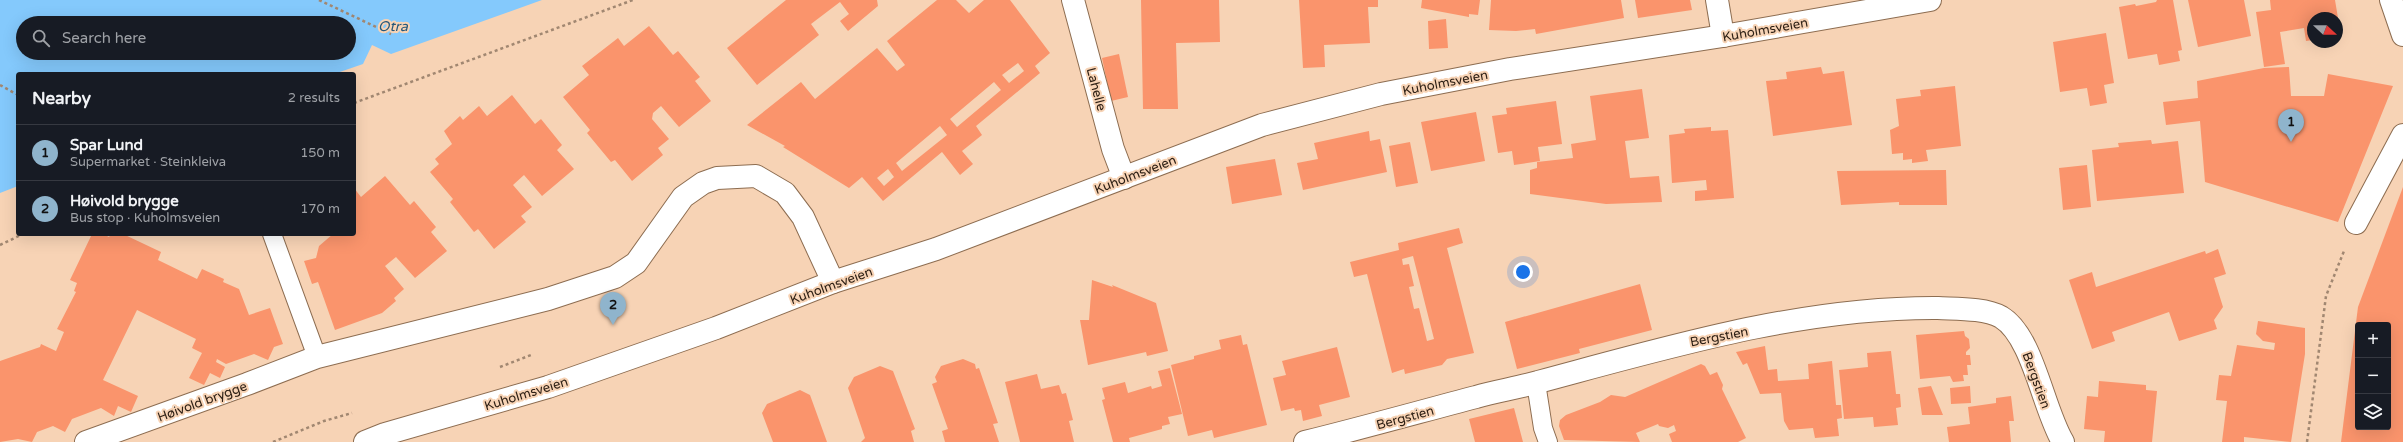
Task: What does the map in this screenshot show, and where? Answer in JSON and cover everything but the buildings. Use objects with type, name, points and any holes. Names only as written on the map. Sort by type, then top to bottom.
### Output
[{"type":"street","name":"Lahelle","points":[[1073,0],[1113,148],[1124,178]]},
{"type":"street","points":[[1717,0],[1723,36]]},
{"type":"street","name":"Kuholmsveien","points":[[366,442],[385,434],[548,387],[760,312],[833,282],[936,249],[1262,125],[1381,94],[1510,69],[1723,36],[1930,0]]},
{"type":"street","points":[[2391,0],[2403,35]]},
{"type":"street","points":[[2356,222],[2403,135]]},
{"type":"street","name":"Høivold brygge","points":[[86,442],[240,387],[317,357],[548,299],[615,277],[640,258],[683,197],[703,183],[717,178],[740,175],[756,176],[785,193],[803,217],[833,282]]},
{"type":"street","name":"Bergstien","points":[[1306,442],[1536,383],[1672,345],[1827,314],[1921,308],[1967,309],[2000,317],[2018,332],[2032,363],[2053,426],[2063,442]]},
{"type":"lane","points":[[273,236],[317,357]]},
{"type":"lane","points":[[1536,383],[1543,428],[1548,442]]},
{"type":"path","points":[[319,0],[353,16]]},
{"type":"path","points":[[356,102],[633,0]]},
{"type":"path","points":[[356,17],[391,34]]},
{"type":"path","points":[[0,85],[16,94]]},
{"type":"path","points":[[2307,442],[2326,296],[2356,222]]},
{"type":"path","points":[[0,245],[19,236]]},
{"type":"water","name":"Otra","points":[[0,0],[542,0],[391,54],[372,45],[363,64],[340,72],[16,72],[16,187],[0,193]]},
{"type":"place","name":"Spar Lund","points":[[2291,142]]},
{"type":"place","name":"Høivold brygge","points":[[613,325]]}]
